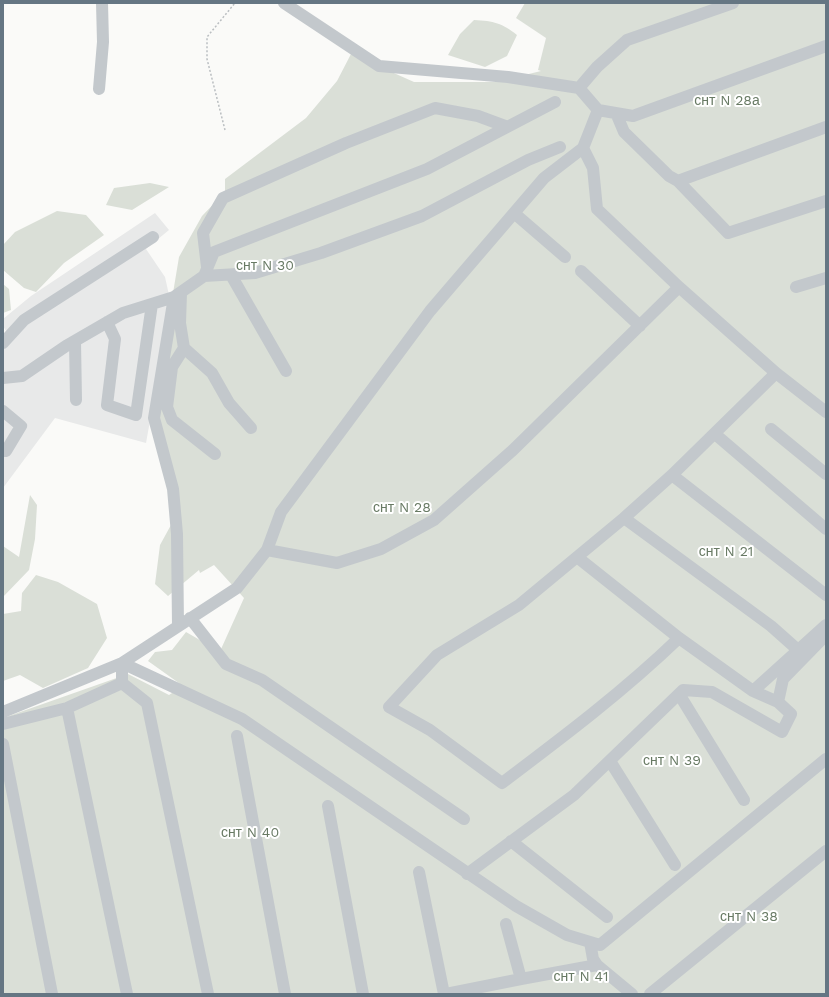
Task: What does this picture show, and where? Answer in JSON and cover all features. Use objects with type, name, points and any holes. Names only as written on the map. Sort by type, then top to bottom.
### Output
[{"type":"street","points":[[99,90],[103,42],[102,3]]},
{"type":"street","points":[[284,3],[380,66],[508,77],[579,88],[598,110],[633,116],[826,46]]},
{"type":"street","points":[[579,88],[597,67],[627,40],[733,3]]},
{"type":"street","points":[[3,378],[22,376],[75,340],[123,313],[177,295],[205,272],[214,252],[427,169],[505,126],[555,102]]},
{"type":"street","points":[[205,272],[202,233],[223,198],[346,143],[435,108],[478,116],[505,126]]},
{"type":"street","points":[[3,712],[122,662],[237,588],[268,550],[281,512],[430,311],[544,178],[583,148],[598,110]]},
{"type":"street","points":[[616,113],[624,132],[669,176],[678,181],[728,233],[826,201]]},
{"type":"street","points":[[678,181],[826,126]]},
{"type":"street","points":[[205,272],[231,274],[255,273],[321,253],[422,216],[528,160],[560,147]]},
{"type":"street","points":[[583,148],[593,168],[597,209],[679,287],[776,373],[826,412]]},
{"type":"street","points":[[514,213],[565,256]]},
{"type":"street","points":[[3,343],[24,320],[153,237]]},
{"type":"street","points":[[581,271],[640,326]]},
{"type":"street","points":[[231,274],[286,371]]},
{"type":"street","points":[[796,287],[826,278]]},
{"type":"street","points":[[268,550],[337,563],[381,549],[434,520],[513,450],[679,287]]},
{"type":"street","points":[[177,295],[184,348],[212,373],[229,404],[251,428]]},
{"type":"street","points":[[177,295],[154,418],[173,489],[176,534],[178,626]]},
{"type":"street","points":[[107,322],[115,338],[107,405],[136,415],[152,304]]},
{"type":"street","points":[[75,340],[76,400]]},
{"type":"street","points":[[184,348],[172,367],[167,407],[172,420],[215,454]]},
{"type":"street","points":[[679,638],[649,667],[576,727],[502,783],[430,730],[389,707],[437,655],[519,605],[624,518],[715,434],[776,373]]},
{"type":"street","points":[[3,411],[21,426],[6,451],[3,449]]},
{"type":"street","points":[[771,429],[826,474]]},
{"type":"street","points":[[715,434],[826,529]]},
{"type":"street","points":[[672,475],[826,595]]},
{"type":"street","points":[[624,518],[771,626],[798,650]]},
{"type":"street","points":[[467,874],[574,795],[683,690],[712,692],[782,732],[791,714],[778,702],[753,691],[679,638],[578,557]]},
{"type":"street","points":[[190,618],[226,664],[262,680],[464,819]]},
{"type":"street","points":[[753,691],[826,624]]},
{"type":"street","points":[[778,702],[782,679],[826,635]]},
{"type":"street","points":[[122,662],[122,683]]},
{"type":"street","points":[[122,662],[242,719],[516,906],[567,935],[600,945],[826,760]]},
{"type":"street","points":[[3,724],[68,708],[122,683]]},
{"type":"street","points":[[122,683],[147,703],[208,994]]},
{"type":"street","points":[[679,694],[744,800]]},
{"type":"street","points":[[68,708],[127,994]]},
{"type":"street","points":[[237,736],[285,994]]},
{"type":"street","points":[[3,744],[52,994]]},
{"type":"street","points":[[610,761],[675,865]]},
{"type":"street","points":[[328,806],[363,994]]},
{"type":"street","points":[[511,841],[607,917]]},
{"type":"street","points":[[650,994],[826,851]]},
{"type":"street","points":[[419,872],[445,994],[597,965]]},
{"type":"street","points":[[506,924],[521,979]]},
{"type":"street","points":[[590,942],[593,958],[597,965],[632,994]]},
{"type":"path","points":[[225,130],[207,59],[207,37],[235,3]]},
{"type":"shaded area","points":[[155,213],[169,230],[146,249],[165,277],[171,304],[146,443],[55,418],[3,488],[3,335],[6,331],[3,326],[3,319],[31,296]]},
{"type":"green space","points":[[525,3],[826,3],[826,994],[3,994],[3,718],[128,674],[169,695],[183,686],[148,661],[155,652],[172,650],[186,632],[205,643],[217,658],[244,598],[214,565],[200,573],[199,570],[168,596],[155,584],[160,545],[177,514],[152,419],[179,257],[202,216],[225,192],[225,179],[306,118],[337,81],[351,54],[414,82],[496,82],[541,71],[538,70],[546,38],[516,18]]},
{"type":"green space","points":[[474,20],[497,23],[517,35],[507,56],[485,67],[448,55],[460,34]]},
{"type":"green space","points":[[150,183],[169,187],[132,210],[106,205],[114,188]]},
{"type":"green space","points":[[57,211],[86,215],[104,235],[64,263],[36,292],[24,288],[3,270],[3,245],[15,232]]},
{"type":"green space","points":[[3,284],[9,289],[11,310],[3,313]]},
{"type":"green space","points":[[30,495],[37,505],[35,539],[29,570],[3,597],[3,546],[19,557]]},
{"type":"green space","points":[[36,575],[58,582],[97,604],[107,638],[88,668],[43,688],[20,675],[3,681],[3,614],[21,611],[22,593]]},
{"type":"park label","name":"снт N 28а","points":[[727,101]]},
{"type":"park label","name":"снт N 30","points":[[265,266]]},
{"type":"park label","name":"снт N 28","points":[[402,508]]},
{"type":"park label","name":"снт N 21","points":[[726,552]]},
{"type":"park label","name":"снт N 39","points":[[672,761]]},
{"type":"park label","name":"снт N 40","points":[[250,833]]},
{"type":"park label","name":"снт N 38","points":[[749,917]]},
{"type":"park label","name":"снт N 41","points":[[581,977]]}]
